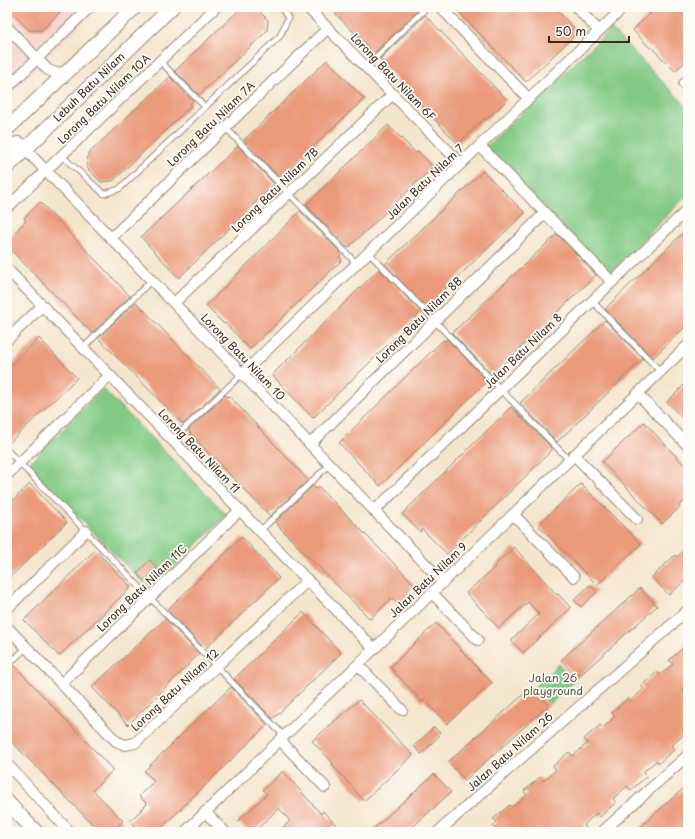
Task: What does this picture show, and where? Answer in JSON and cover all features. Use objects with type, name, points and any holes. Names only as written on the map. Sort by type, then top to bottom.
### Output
[{"type":"main road","points":[[7,129],[135,7]]},
{"type":"main road","name":"Lebuh Batu Nilam","points":[[7,167],[172,7]]},
{"type":"main road","points":[[7,150],[13,145],[19,144],[25,149]]},
{"type":"main road","points":[[7,802],[36,832]]},
{"type":"street","points":[[7,88],[90,7]]},
{"type":"street","name":"Lorong Batu Nilam 10A","points":[[7,208],[216,7]]},
{"type":"street","name":"Lorong Batu Nilam 6F","points":[[307,7],[461,164]]},
{"type":"street","points":[[440,7],[528,99]]},
{"type":"street","points":[[576,7],[599,31]]},
{"type":"street","name":"Jalan Batu Nilam 7","points":[[242,374],[624,7]]},
{"type":"street","points":[[7,27],[48,70],[56,73],[67,72]]},
{"type":"street","name":"Lorong Batu Nilam 7A","points":[[110,238],[328,28]]},
{"type":"street","name":"Lorong Batu Nilam 7B","points":[[174,304],[393,94]]},
{"type":"street","points":[[480,146],[612,282]]},
{"type":"street","name":"Lorong Batu Nilam 10","points":[[25,149],[443,582]]},
{"type":"street","name":"Lorong Batu Nilam 8B","points":[[310,444],[545,213]]},
{"type":"street","name":"Jalan Batu Nilam 8","points":[[374,511],[592,301],[687,213]]},
{"type":"street","name":"Lorong Batu Nilam 11","points":[[7,269],[374,649]]},
{"type":"street","points":[[7,340],[42,306]]},
{"type":"street","name":"Jalan Batu Nilam 9","points":[[185,832],[688,345]]},
{"type":"street","points":[[7,475],[110,375]]},
{"type":"street","points":[[638,394],[688,446]]},
{"type":"street","points":[[572,458],[637,520]]},
{"type":"street","name":"Lorong Batu Nilam 11C","points":[[62,683],[240,510]]},
{"type":"street","points":[[513,514],[574,577]]},
{"type":"street","points":[[7,609],[86,531]]},
{"type":"street","name":"Lorong Batu Nilam 12","points":[[7,627],[116,741],[125,745],[136,743],[308,580]]},
{"type":"street","points":[[432,593],[478,640]]},
{"type":"street","name":"Jalan Batu Nilam 26","points":[[438,832],[688,610]]},
{"type":"street","points":[[358,665],[402,710]]},
{"type":"street","points":[[282,738],[325,786]]},
{"type":"street","points":[[602,832],[688,755]]},
{"type":"street","points":[[7,764],[70,832]]},
{"type":"street","points":[[205,812],[225,832]]},
{"type":"lane","points":[[62,156],[104,194],[119,190],[280,36],[288,18],[281,7]]},
{"type":"lane","points":[[366,67],[427,7]]},
{"type":"lane","points":[[160,62],[205,108]]},
{"type":"lane","points":[[225,127],[357,264]]},
{"type":"lane","points":[[369,253],[501,389],[572,458]]},
{"type":"lane","points":[[83,348],[152,280]]},
{"type":"lane","points":[[592,301],[661,372]]},
{"type":"lane","points":[[172,440],[242,374]]},
{"type":"lane","points":[[7,450],[217,666],[282,738]]},
{"type":"lane","points":[[260,531],[330,464]]},
{"type":"lane","points":[[7,666],[27,647]]},
{"type":"shaded area","points":[[7,7],[98,7],[7,96]]},
{"type":"green space","points":[[611,29],[688,108],[688,194],[609,274],[486,147]]},
{"type":"green space","points":[[103,389],[227,515],[150,590],[27,465]]},
{"type":"green space","name":"Jalan 26 playground","points":[[559,664],[574,681],[550,704],[534,687]]},
{"type":"building","points":[[7,7],[65,7],[42,30],[29,30]]},
{"type":"building","points":[[242,7],[256,8],[268,20],[267,31],[199,95],[175,71]]},
{"type":"building","points":[[329,7],[418,7],[419,9],[374,53]]},
{"type":"building","points":[[454,7],[554,7],[578,32],[526,82]]},
{"type":"building","points":[[657,7],[688,7],[688,59],[675,71],[633,30]]},
{"type":"building","points":[[425,15],[507,100],[486,120],[484,119],[458,144],[381,63],[382,62],[380,59]]},
{"type":"building","points":[[327,60],[364,99],[280,178],[244,140]]},
{"type":"building","points":[[170,77],[193,101],[189,105],[191,106],[113,181],[101,182],[87,168],[88,154]]},
{"type":"building","points":[[388,125],[416,153],[418,151],[433,167],[348,248],[306,205]]},
{"type":"building","points":[[238,146],[274,184],[179,278],[141,237]]},
{"type":"building","points":[[483,171],[525,213],[426,307],[385,264]]},
{"type":"building","points":[[40,202],[130,296],[92,333],[7,246],[7,240],[26,221],[24,218]]},
{"type":"building","points":[[300,211],[342,254],[339,257],[342,260],[250,349],[206,306]]},
{"type":"building","points":[[688,228],[688,324],[653,358],[605,309]]},
{"type":"building","points":[[557,234],[596,275],[492,375],[452,333]]},
{"type":"building","points":[[379,269],[421,312],[313,418],[272,375]]},
{"type":"building","points":[[136,302],[220,389],[183,424],[98,338]]},
{"type":"building","points":[[605,320],[643,359],[557,442],[520,403]]},
{"type":"building","points":[[39,338],[77,378],[7,445],[7,369]]},
{"type":"building","points":[[447,339],[486,380],[486,382],[380,486],[339,443],[443,340],[444,341]]},
{"type":"building","points":[[688,381],[688,424],[667,402]]},
{"type":"building","points":[[225,395],[227,397],[229,396],[308,480],[270,516],[190,434],[191,433],[188,430]]},
{"type":"building","points":[[511,407],[552,448],[552,450],[447,554],[422,529],[420,532],[402,514]]},
{"type":"building","points":[[644,422],[688,469],[688,497],[662,524],[602,462]]},
{"type":"building","points":[[30,484],[67,522],[7,580],[7,506]]},
{"type":"building","points":[[581,484],[641,544],[597,585],[538,525]]},
{"type":"building","points":[[313,486],[316,489],[319,487],[414,584],[407,591],[411,595],[400,606],[392,598],[370,619],[275,522]]},
{"type":"building","points":[[242,537],[279,578],[205,649],[167,610]]},
{"type":"building","points":[[514,547],[557,595],[558,594],[571,608],[523,653],[511,640],[539,614],[528,602],[499,628],[466,593],[495,567],[494,566]]},
{"type":"building","points":[[688,547],[688,578],[669,595],[652,577],[675,555],[677,557]]},
{"type":"building","points":[[95,550],[131,587],[59,656],[24,620]]},
{"type":"building","points":[[150,560],[157,568],[144,581],[137,573]]},
{"type":"building","points":[[590,585],[597,592],[581,607],[574,600]]},
{"type":"building","points":[[640,588],[657,606],[577,678],[561,660]]},
{"type":"building","points":[[303,612],[341,653],[273,719],[234,679]]},
{"type":"building","points":[[165,619],[199,654],[128,725],[92,687]]},
{"type":"building","points":[[436,623],[492,683],[447,724],[424,700],[422,702],[390,667]]},
{"type":"building","points":[[688,644],[688,685],[682,690],[688,697],[688,731],[671,746],[675,749],[659,763],[656,761],[643,772],[647,776],[631,790],[627,786],[613,799],[616,802],[600,817],[597,813],[590,819],[584,825],[586,828],[582,832],[498,832],[493,826],[497,822],[493,819],[510,805],[512,807],[527,795],[524,791],[540,777],[543,781],[556,770],[553,766],[569,752],[573,756],[588,743],[584,739],[600,725],[603,728],[615,716],[612,713],[628,698],[630,701],[644,689],[641,686],[657,672],[660,675],[673,664],[669,660]]},
{"type":"building","points":[[14,665],[113,770],[93,790],[123,821],[111,832],[100,832],[7,737],[7,670]]},
{"type":"building","points":[[231,687],[267,725],[157,832],[141,832],[130,821],[147,804],[139,796],[154,781],[144,771]]},
{"type":"building","points":[[532,687],[549,705],[465,780],[448,762]]},
{"type":"building","points":[[359,700],[413,755],[364,801],[332,764],[333,763],[312,741]]},
{"type":"building","points":[[434,727],[441,734],[421,754],[414,746]]},
{"type":"building","points":[[283,771],[321,814],[323,811],[336,825],[328,832],[278,832],[290,821],[279,808],[254,832],[249,832],[238,821],[267,794],[263,790]]},
{"type":"building","points":[[434,774],[451,792],[427,814],[407,832],[370,832]]},
{"type":"building","points":[[688,785],[688,832],[635,832],[677,794]]}]
